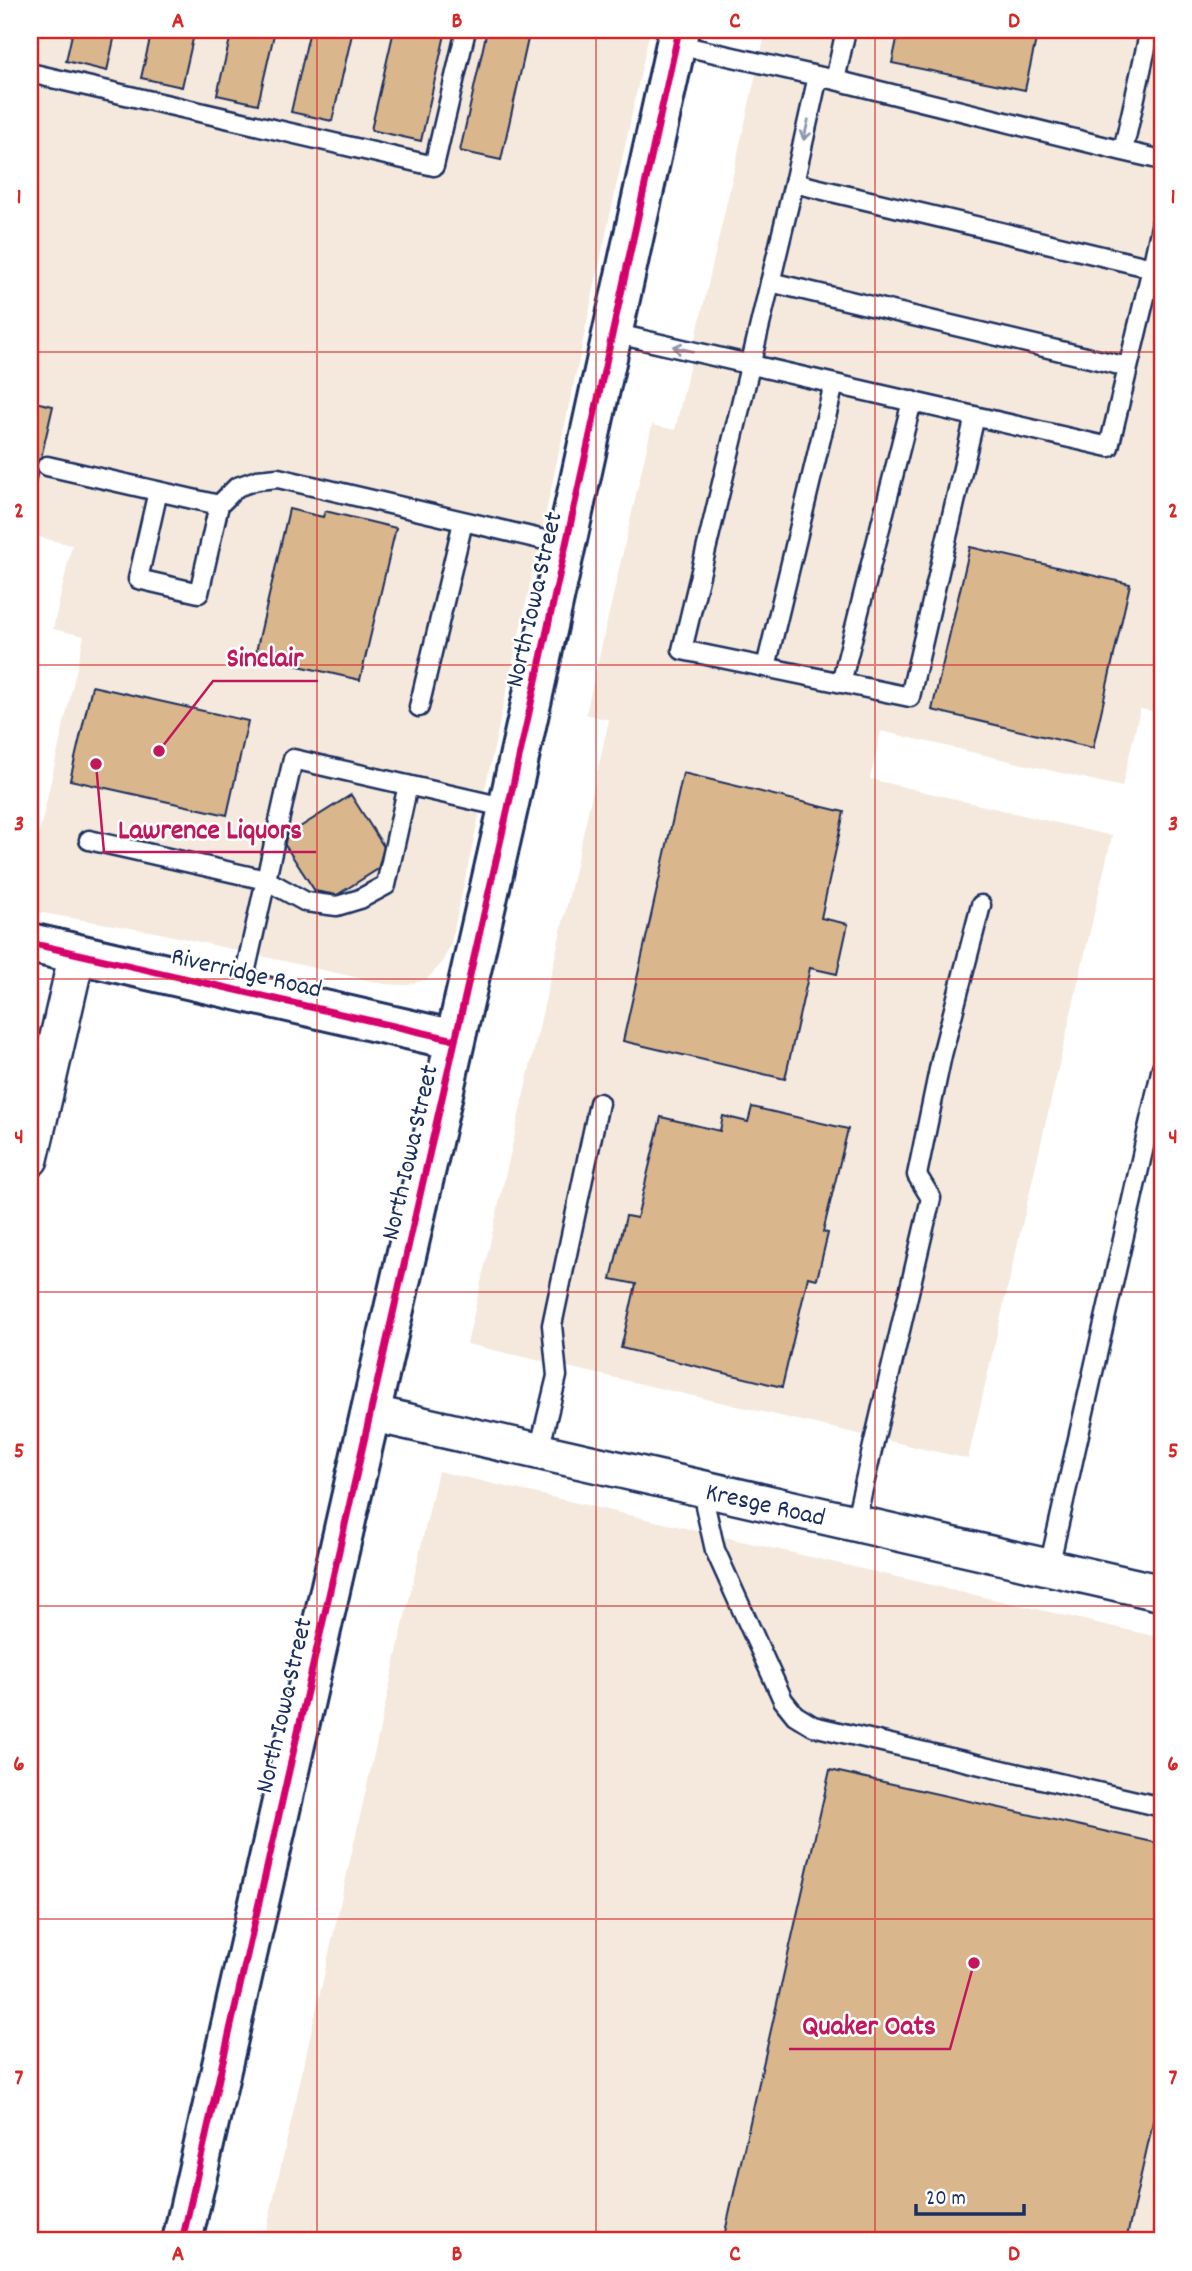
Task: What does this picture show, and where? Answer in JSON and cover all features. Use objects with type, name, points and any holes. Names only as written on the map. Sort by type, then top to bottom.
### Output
[{"type":"main road","name":"North Iowa Street","points":[[182,2241],[508,808],[677,37]]},
{"type":"main road","name":"Riverridge Road","points":[[30,943],[455,1040]]},
{"type":"street","points":[[30,1158],[77,954]]},
{"type":"street","name":"Kresge Road","points":[[370,1413],[1162,1593]]},
{"type":"lane","points":[[30,74],[435,166],[466,30]]},
{"type":"lane","points":[[846,30],[827,78],[794,183],[682,650],[910,697],[975,416]]},
{"type":"lane","points":[[1123,151],[1150,30]]},
{"type":"lane","points":[[677,37],[827,78],[1162,160]]},
{"type":"lane","points":[[794,183],[1152,268]]},
{"type":"lane","points":[[613,333],[1109,447],[1162,222]]},
{"type":"lane","points":[[770,282],[1128,367]]},
{"type":"lane","points":[[766,667],[834,384]]},
{"type":"lane","points":[[841,683],[912,401]]},
{"type":"lane","points":[[47,466],[219,505]]},
{"type":"lane","points":[[158,491],[138,579],[199,593],[219,505],[237,487],[257,480],[278,478],[566,545]]},
{"type":"lane","points":[[419,707],[463,522]]},
{"type":"lane","points":[[241,991],[293,759],[508,808]]},
{"type":"lane","points":[[89,840],[266,880],[306,902],[337,906],[360,899],[386,885],[408,785]]},
{"type":"lane","points":[[855,1523],[931,1198],[917,1175],[943,1055],[981,905]]},
{"type":"lane","points":[[1048,1567],[1162,1067]]},
{"type":"lane","points":[[539,1451],[557,1376],[552,1325],[599,1103]]},
{"type":"lane","points":[[701,1488],[715,1550],[783,1699],[795,1715],[813,1726],[1162,1807]]},
{"type":"shaded area","points":[[30,30],[650,30],[451,943],[442,963],[427,979],[407,985],[385,984],[160,933],[30,911],[30,873],[84,636],[53,629],[72,545],[30,535]]},
{"type":"shaded area","points":[[766,30],[1162,30],[1162,713],[1140,709],[1122,787],[881,731],[870,779],[1112,836],[968,1459],[467,1344],[609,720],[586,714],[652,425],[675,430]]},
{"type":"shaded area","points":[[438,1471],[1162,1638],[1162,2241],[264,2241]]},
{"type":"building","points":[[73,30],[116,30],[107,71],[66,61]]},
{"type":"building","points":[[152,30],[195,30],[182,87],[141,78]]},
{"type":"building","points":[[232,30],[275,30],[258,104],[217,95]]},
{"type":"building","points":[[310,30],[353,30],[332,121],[291,112]]},
{"type":"building","points":[[394,30],[446,30],[421,141],[371,130]]},
{"type":"building","points":[[487,30],[530,30],[501,160],[460,151]]},
{"type":"building","points":[[899,30],[1038,30],[1025,90],[892,63]]},
{"type":"building","points":[[30,401],[53,406],[30,506]]},
{"type":"building","points":[[289,509],[323,517],[325,511],[396,528],[360,680],[255,656]]},
{"type":"building","points":[[970,547],[1130,584],[1093,748],[932,710]]},
{"type":"building","points":[[92,686],[248,721],[227,815],[70,780]]},
{"type":"building","points":[[683,773],[844,812],[821,918],[848,924],[837,974],[810,968],[785,1079],[623,1041]]},
{"type":"building","points":[[351,795],[384,847],[378,869],[337,895],[315,891],[281,839]]},
{"type":"building","points":[[752,1107],[848,1129],[823,1232],[828,1233],[817,1279],[808,1277],[782,1387],[621,1348],[636,1284],[611,1279],[626,1216],[637,1218],[661,1117],[720,1131],[723,1116],[748,1122]]},
{"type":"building","points":[[830,1770],[1162,1844],[1162,2082],[1126,2241],[723,2241]]},
{"type":"cycle path","points":[[182,2241],[508,808],[679,30]]},
{"type":"cycle path","points":[[30,943],[455,1040]]},
{"type":"place","name":"Sinclair","points":[[159,751]]},
{"type":"place","name":"Lawrence Liquors","points":[[96,764]]},
{"type":"place","name":"Quaker Oats","points":[[974,1963]]}]
